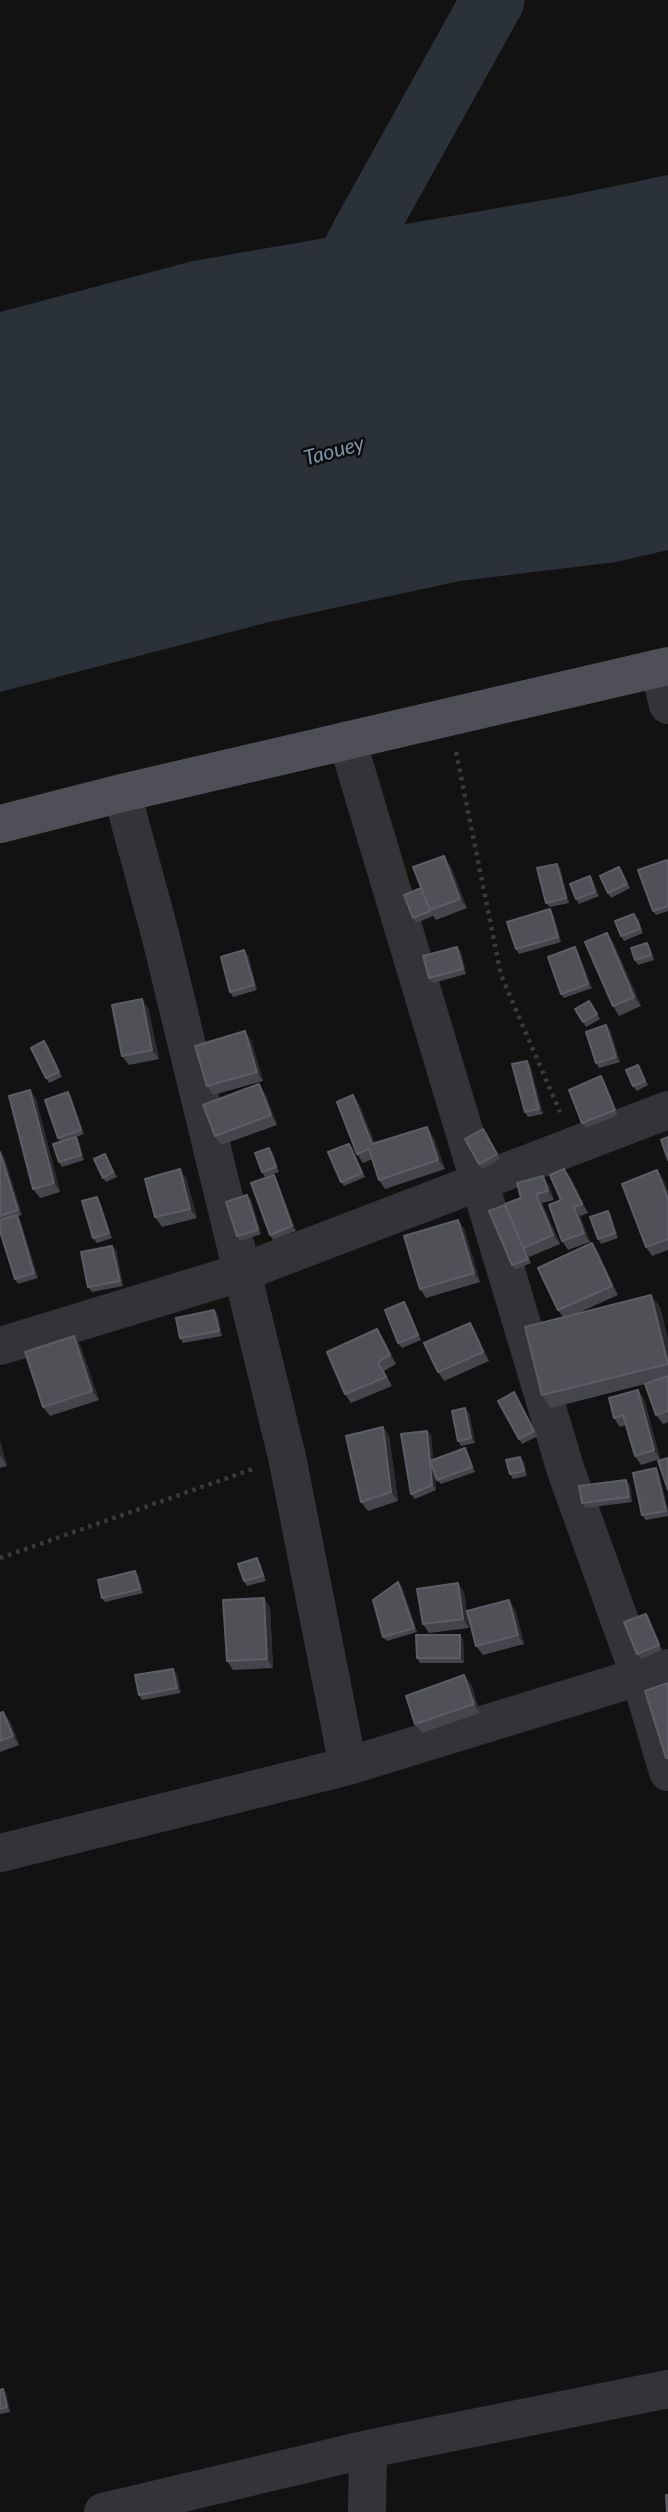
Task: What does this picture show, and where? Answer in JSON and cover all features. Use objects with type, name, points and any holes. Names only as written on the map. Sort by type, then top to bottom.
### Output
[{"type":"main road","points":[[0,824],[664,667]]},
{"type":"street","points":[[664,667],[668,705]]},
{"type":"street","points":[[347,740],[566,1471],[654,1673],[668,1772]]},
{"type":"street","points":[[122,793],[160,934],[287,1457],[348,1766]]},
{"type":"street","points":[[0,1346],[243,1272],[668,1110]]},
{"type":"street","points":[[0,1853],[348,1766],[654,1673]]},
{"type":"street","points":[[111,2511],[368,2449],[668,2389]]},
{"type":"street","points":[[367,2512],[368,2449]]},
{"type":"path","points":[[449,717],[501,975],[574,1145]]},
{"type":"path","points":[[0,1558],[287,1457]]},
{"type":"water","name":"Taouey","points":[[668,175],[668,550],[616,562],[460,581],[269,622],[0,692],[0,312],[193,261],[567,196]]},
{"type":"building","points":[[444,856],[460,899],[430,910],[413,867]]},
{"type":"building","points":[[667,860],[668,906],[653,911],[638,870]]},
{"type":"building","points":[[557,864],[566,898],[546,903],[537,868]]},
{"type":"building","points":[[619,867],[627,884],[608,893],[600,876]]},
{"type":"building","points":[[590,876],[595,892],[576,899],[570,884]]},
{"type":"building","points":[[421,888],[430,911],[413,918],[404,895]]},
{"type":"building","points":[[550,909],[558,937],[516,949],[507,922]]},
{"type":"building","points":[[634,914],[640,929],[621,936],[615,921]]},
{"type":"building","points":[[607,933],[634,997],[613,1006],[585,942]]},
{"type":"building","points":[[647,943],[651,955],[635,960],[631,948]]},
{"type":"building","points":[[457,947],[463,969],[429,978],[423,956]]},
{"type":"building","points":[[575,947],[588,984],[561,994],[548,957]]},
{"type":"building","points":[[244,950],[254,985],[230,992],[221,957]]},
{"type":"building","points":[[142,999],[152,1050],[122,1056],[112,1005]]},
{"type":"building","points":[[589,1001],[597,1014],[583,1022],[575,1009]]},
{"type":"building","points":[[606,1025],[616,1057],[596,1063],[586,1032]]},
{"type":"building","points":[[245,1031],[257,1072],[207,1086],[195,1046]]},
{"type":"building","points":[[44,1041],[59,1072],[46,1078],[31,1048]]},
{"type":"building","points":[[527,1061],[539,1109],[525,1112],[512,1064]]},
{"type":"building","points":[[638,1065],[645,1081],[633,1086],[626,1070]]},
{"type":"building","points":[[601,1076],[615,1110],[582,1123],[569,1090]]},
{"type":"building","points":[[259,1084],[271,1115],[215,1136],[203,1105]]},
{"type":"building","points":[[30,1090],[54,1183],[33,1189],[9,1096]]},
{"type":"building","points":[[68,1092],[81,1130],[58,1138],[45,1100]]},
{"type":"building","points":[[353,1095],[372,1144],[427,1127],[438,1160],[379,1180],[369,1149],[357,1154],[337,1102]]},
{"type":"building","points":[[483,1129],[497,1154],[479,1164],[465,1139]]},
{"type":"building","points":[[76,1137],[81,1155],[59,1162],[53,1144]]},
{"type":"building","points":[[668,1137],[668,1160],[661,1140]]},
{"type":"building","points":[[349,1144],[362,1173],[341,1182],[328,1152]]},
{"type":"building","points":[[269,1148],[276,1167],[262,1172],[255,1153]]},
{"type":"building","points":[[0,1152],[18,1210],[0,1216]]},
{"type":"building","points":[[105,1154],[113,1172],[103,1178],[94,1159]]},
{"type":"building","points":[[180,1169],[190,1209],[155,1217],[145,1179]]},
{"type":"building","points":[[564,1169],[582,1204],[574,1207],[584,1233],[562,1241],[549,1205],[561,1200],[550,1175]]},
{"type":"building","points":[[657,1170],[668,1199],[668,1239],[646,1247],[622,1184]]},
{"type":"building","points":[[274,1175],[292,1226],[270,1235],[251,1183]]},
{"type":"building","points":[[543,1176],[548,1191],[536,1194],[553,1235],[523,1248],[505,1204],[521,1198],[517,1183]]},
{"type":"building","points":[[247,1195],[258,1230],[237,1236],[226,1202]]},
{"type":"building","points":[[97,1197],[109,1233],[93,1238],[82,1201]]},
{"type":"building","points":[[505,1205],[528,1259],[512,1265],[489,1211]]},
{"type":"building","points":[[608,1211],[615,1233],[598,1239],[590,1217]]},
{"type":"building","points":[[17,1215],[34,1273],[15,1279],[0,1231],[0,1220]]},
{"type":"building","points":[[458,1220],[474,1273],[420,1289],[404,1236]]},
{"type":"building","points":[[592,1243],[612,1286],[558,1310],[538,1268]]},
{"type":"building","points":[[112,1246],[120,1281],[88,1287],[81,1252]]},
{"type":"building","points":[[651,1295],[668,1364],[542,1395],[525,1327]]},
{"type":"building","points":[[404,1302],[418,1335],[398,1343],[385,1310]]},
{"type":"building","points":[[214,1310],[219,1331],[180,1338],[176,1318]]},
{"type":"building","points":[[470,1323],[483,1352],[438,1372],[424,1343]]},
{"type":"building","points":[[377,1329],[390,1355],[378,1362],[386,1377],[345,1394],[327,1352]]},
{"type":"building","points":[[74,1336],[92,1391],[43,1407],[25,1352]]},
{"type":"building","points":[[668,1376],[668,1411],[656,1415],[645,1384]]},
{"type":"building","points":[[638,1390],[654,1450],[635,1456],[623,1415],[614,1418],[609,1398]]},
{"type":"building","points":[[514,1392],[534,1431],[519,1439],[498,1401]]},
{"type":"building","points":[[465,1408],[471,1438],[458,1441],[452,1411]]},
{"type":"building","points":[[383,1427],[391,1492],[361,1502],[346,1436]]},
{"type":"building","points":[[427,1431],[432,1485],[411,1494],[401,1434]]},
{"type":"building","points":[[465,1448],[472,1467],[437,1480],[430,1461]]},
{"type":"building","points":[[520,1457],[524,1471],[510,1474],[506,1460]]},
{"type":"building","points":[[668,1458],[668,1490],[658,1461]]},
{"type":"building","points":[[656,1468],[666,1511],[642,1515],[633,1473]]},
{"type":"building","points":[[626,1480],[629,1497],[582,1503],[579,1486]]},
{"type":"building","points":[[257,1558],[263,1576],[244,1581],[238,1564]]},
{"type":"building","points":[[135,1571],[140,1589],[102,1598],[98,1580]]},
{"type":"building","points":[[398,1582],[414,1628],[383,1637],[373,1600]]},
{"type":"building","points":[[458,1583],[463,1619],[423,1624],[417,1589]]},
{"type":"building","points":[[264,1598],[267,1659],[227,1661],[223,1600]]},
{"type":"building","points":[[509,1600],[518,1635],[476,1646],[467,1611]]},
{"type":"building","points":[[646,1614],[659,1645],[637,1654],[624,1622]]},
{"type":"building","points":[[416,1635],[460,1635],[460,1658],[417,1658]]},
{"type":"building","points":[[173,1669],[177,1688],[139,1695],[135,1675]]},
{"type":"building","points":[[464,1675],[474,1704],[415,1724],[406,1696]]},
{"type":"building","points":[[668,1683],[668,1758],[666,1758],[645,1691]]},
{"type":"building","points":[[3,1712],[13,1736],[0,1741],[0,1713]]},
{"type":"building","points":[[3,2389],[7,2407],[0,2409],[0,2390]]},
{"type":"waterway","points":[[325,307],[493,0]]}]
